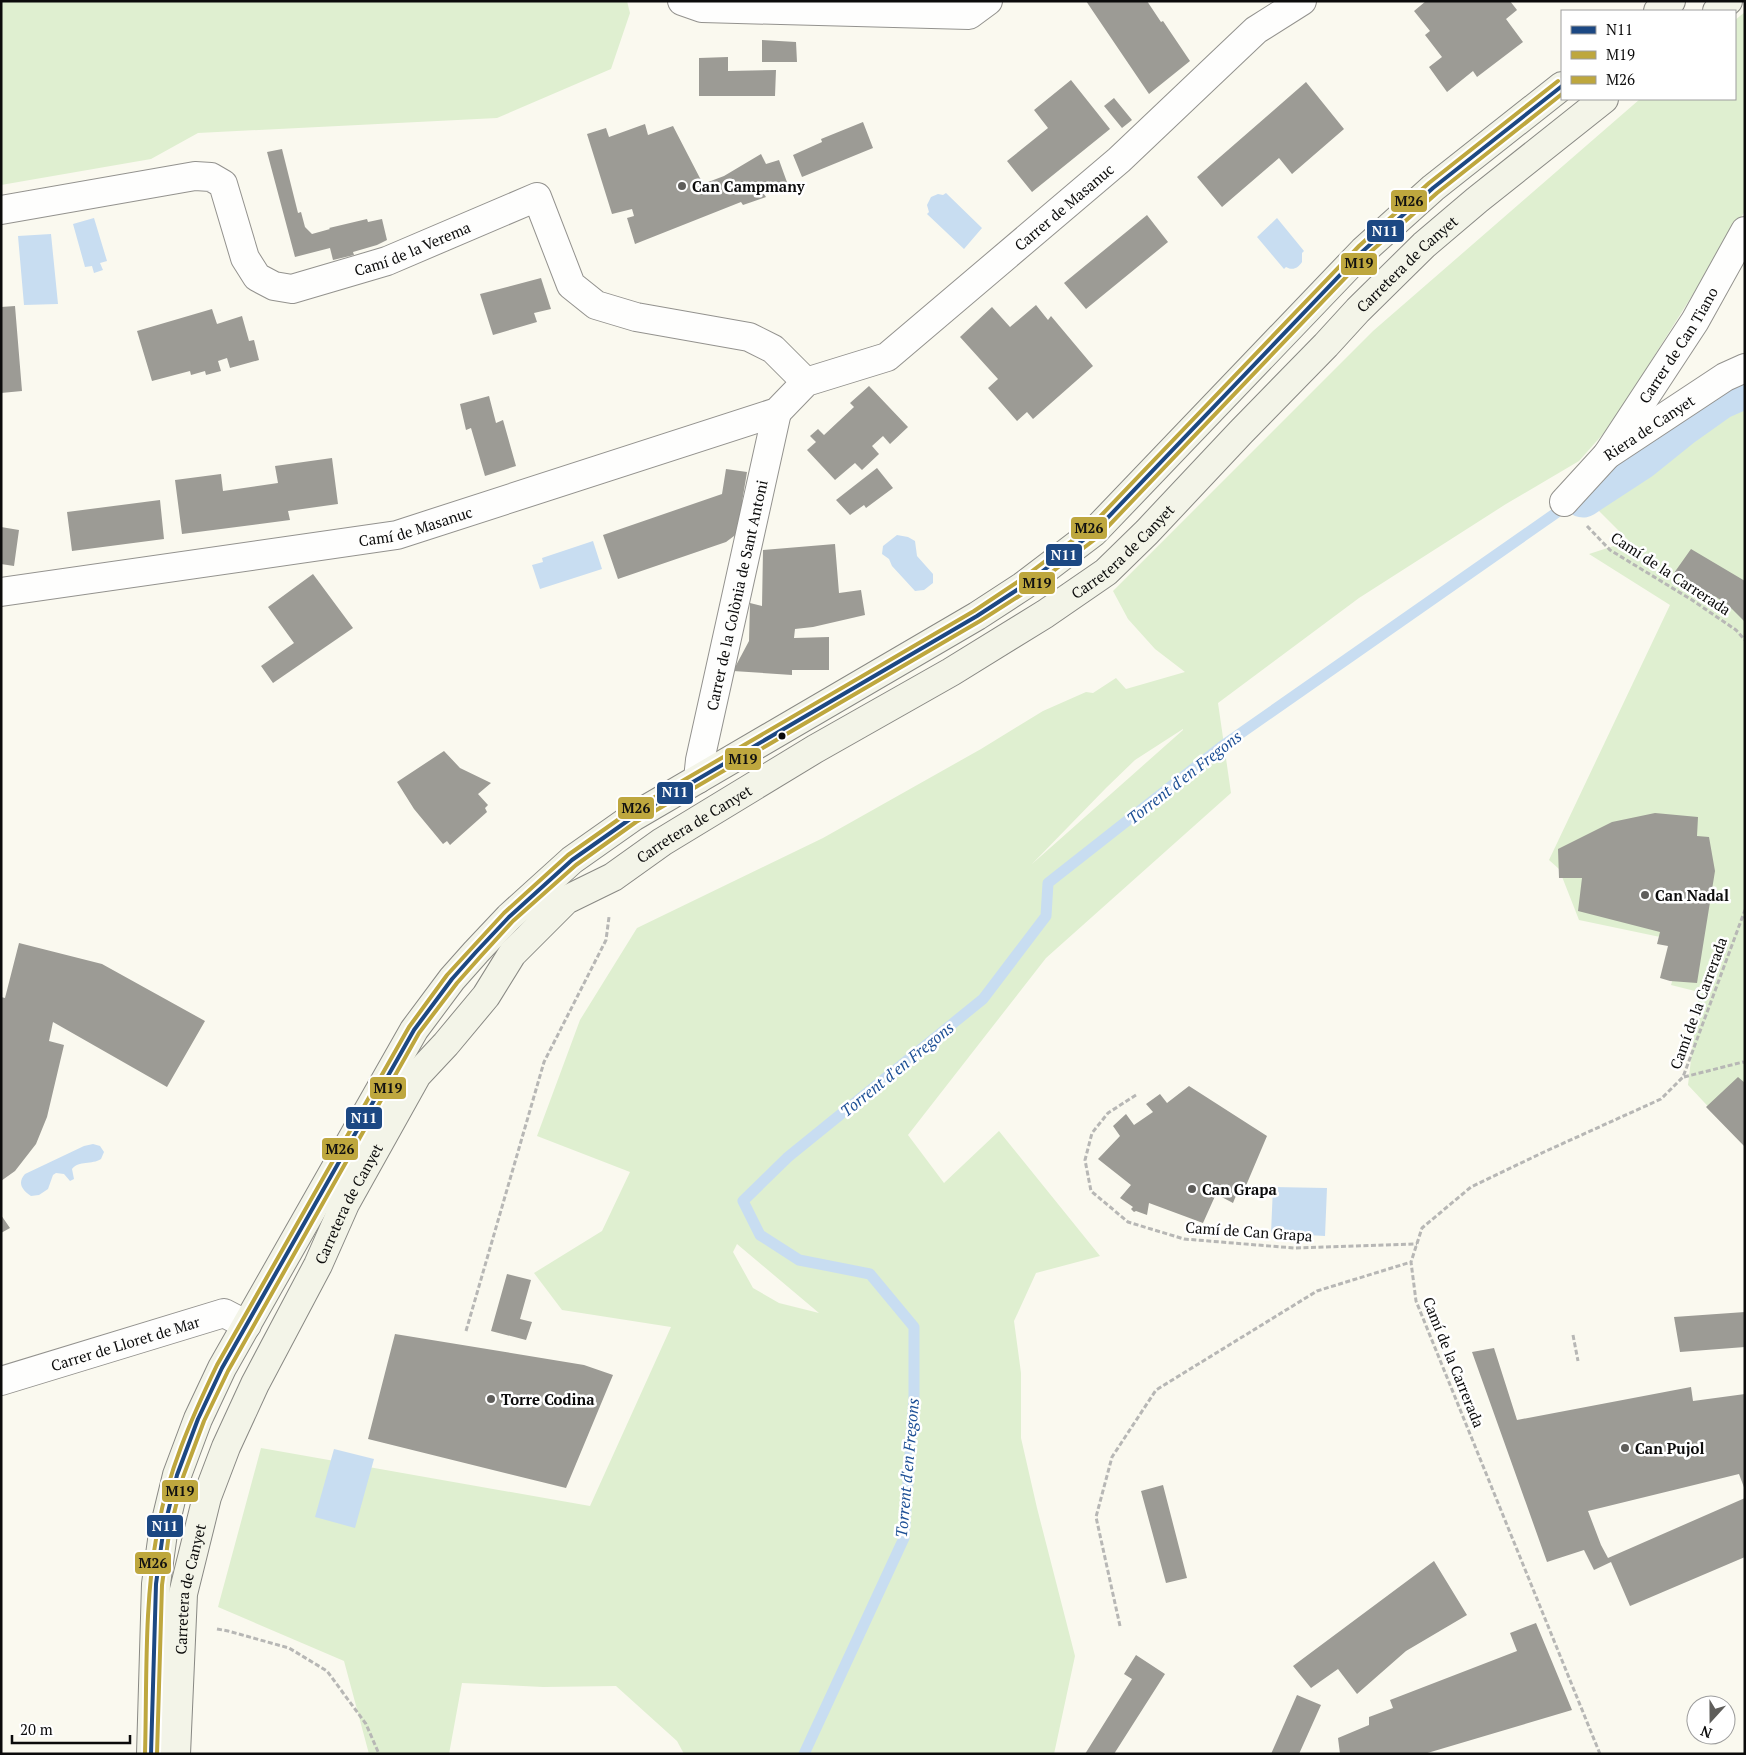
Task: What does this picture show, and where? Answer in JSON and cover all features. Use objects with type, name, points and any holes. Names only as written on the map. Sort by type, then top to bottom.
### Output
[{"type":"street","points":[[682,1],[702,8],[969,16],[988,1]]},
{"type":"street","name":"Carrer de Masanuc","points":[[806,382],[887,357],[1120,160],[1256,30],[1302,1]]},
{"type":"street","points":[[1659,10],[1671,1]]},
{"type":"street","points":[[1717,10],[1728,1]]},
{"type":"street","name":"Carretera de Canyet","points":[[151,1754],[156,1584],[163,1534],[177,1475],[198,1418],[222,1368],[414,1030],[452,979],[509,917],[572,860],[633,817],[977,616],[1023,586],[1094,532],[1362,252],[1433,188],[1561,87]]},
{"type":"street","name":"Carretera de Canyet","points":[[176,1754],[183,1594],[207,1497],[226,1447],[255,1384],[318,1265],[345,1204],[417,1075],[486,996],[512,954],[566,900],[612,876],[662,842],[815,749],[951,672],[1045,614],[1106,572],[1147,532],[1358,310],[1424,245],[1477,200],[1603,100]]},
{"type":"street","name":"Camí de la Verema","points":[[1,210],[196,176],[211,177],[223,184],[245,258],[257,276],[274,286],[292,290],[387,261],[537,197],[571,285],[596,305],[636,318],[749,337],[773,349],[806,382]]},
{"type":"street","name":"Carrer de Can Tiano","points":[[1607,455],[1695,321],[1745,231]]},
{"type":"street","name":"Riera de Canyet","points":[[1564,502],[1607,455],[1725,377],[1745,368]]},
{"type":"street","name":"Camí de Masanuc","points":[[1,592],[397,535],[777,412],[806,382]]},
{"type":"street","name":"Carrer de la Colònia de Sant Antoni","points":[[698,779],[700,760],[777,412]]},
{"type":"street","points":[[566,900],[584,872],[696,799],[698,779]]},
{"type":"street","points":[[183,1594],[178,1560],[195,1480],[214,1424],[248,1357],[253,1342],[247,1325],[265,1320],[278,1307],[308,1248],[328,1215],[345,1204]]},
{"type":"street","name":"Carrer de Lloret de Mar","points":[[1,1381],[224,1313],[247,1325]]},
{"type":"path","name":"Camí de la Carrerada","points":[[1564,502],[1610,550],[1736,630],[1745,640]]},
{"type":"path","points":[[466,1331],[544,1062],[606,940],[612,876]]},
{"type":"path","name":"Camí de la Carrerada","points":[[1600,1754],[1416,1301],[1411,1262],[1422,1228],[1471,1187],[1661,1099],[1683,1077],[1745,910]]},
{"type":"path","points":[[1683,1077],[1745,1063]]},
{"type":"path","name":"Camí de Can Grapa","points":[[1136,1095],[1108,1114],[1092,1133],[1085,1160],[1091,1191],[1128,1222],[1184,1240],[1294,1248],[1417,1244]]},
{"type":"path","points":[[1120,1626],[1096,1517],[1112,1457],[1156,1390],[1317,1290],[1411,1262]]},
{"type":"path","points":[[1573,1335],[1578,1362]]},
{"type":"path","points":[[181,1625],[228,1631],[289,1648],[328,1671],[366,1724],[379,1754]]},
{"type":"green space","points":[[1,1],[627,1],[630,13],[611,69],[497,118],[198,133],[151,159],[1,185]]},
{"type":"green space","points":[[1745,12],[1745,211],[1611,425],[1579,461],[1506,504],[1359,598],[1218,703],[1231,793],[1046,958],[908,1135],[944,1183],[999,1131],[1100,1256],[1036,1273],[1014,1321],[1021,1373],[1021,1438],[1075,1656],[1054,1754],[684,1754],[677,1741],[616,1686],[543,1687],[462,1683],[449,1754],[369,1754],[344,1661],[218,1607],[261,1448],[590,1506],[671,1327],[562,1310],[534,1273],[602,1231],[630,1172],[537,1136],[580,1020],[637,928],[823,838],[981,749],[1043,711],[1086,692],[1093,693],[1116,678],[1126,689],[1185,672],[1155,649],[1128,619],[1113,591],[1373,331],[1639,100],[1736,100],[1736,19]],"holes":[[[1183,730],[1032,864],[1135,760]],[[737,1244],[819,1313],[779,1303],[753,1288],[733,1252]]]},
{"type":"green space","points":[[1745,396],[1745,1146],[1688,1085],[1699,992],[1671,985],[1684,942],[1579,920],[1559,869],[1549,860],[1670,605],[1589,554],[1629,541],[1594,506],[1700,419]]},
{"type":"water","points":[[946,193],[982,228],[964,249],[927,214],[929,212],[927,205],[931,197]]},
{"type":"water","points":[[94,218],[107,261],[100,263],[103,270],[94,273],[92,266],[85,267],[73,224]]},
{"type":"water","points":[[1277,218],[1304,251],[1302,253],[1302,262],[1295,268],[1286,267],[1284,269],[1257,237]]},
{"type":"water","points":[[51,234],[58,304],[24,305],[18,236]]},
{"type":"water","points":[[897,535],[908,537],[915,541],[917,556],[933,574],[933,583],[924,590],[915,591],[892,566],[889,559],[882,554],[883,546]]},
{"type":"water","points":[[593,541],[602,569],[540,589],[532,565],[543,562],[542,558]]},
{"type":"water","points":[[93,1144],[100,1146],[104,1152],[101,1159],[75,1166],[72,1169],[74,1179],[70,1181],[64,1174],[56,1173],[53,1175],[48,1189],[39,1195],[31,1196],[23,1189],[21,1180],[25,1174],[84,1146]]},
{"type":"water","points":[[1273,1187],[1327,1188],[1325,1236],[1271,1233]]},
{"type":"water","points":[[334,1449],[374,1459],[355,1528],[315,1517]]},
{"type":"building","points":[[1086,1],[1147,1],[1190,61],[1149,94]]},
{"type":"building","points":[[1426,1],[1510,1],[1517,10],[1506,19],[1523,42],[1477,77],[1473,71],[1447,92],[1429,67],[1442,57],[1425,35],[1430,31],[1414,11]]},
{"type":"building","points":[[762,40],[796,42],[797,62],[762,62]]},
{"type":"building","points":[[728,57],[728,71],[776,70],[775,96],[699,96],[699,58]]},
{"type":"building","points":[[1071,80],[1110,129],[1032,192],[1007,161],[1048,128],[1034,110]]},
{"type":"building","points":[[1306,82],[1344,129],[1292,174],[1279,158],[1222,207],[1197,177]]},
{"type":"building","points":[[1114,98],[1132,120],[1122,128],[1104,106]]},
{"type":"building","points":[[863,122],[873,148],[802,177],[793,155],[822,142],[821,139]]},
{"type":"building","points":[[645,124],[648,135],[673,126],[703,184],[724,176],[761,154],[766,164],[779,160],[788,185],[764,194],[766,197],[743,205],[741,202],[635,244],[627,218],[634,216],[632,209],[612,214],[587,134],[606,128],[609,137]]},
{"type":"building","points":[[282,149],[298,213],[301,212],[305,227],[312,234],[367,219],[368,222],[382,219],[387,240],[353,252],[354,255],[333,260],[330,248],[295,257],[267,152]]},
{"type":"building","points":[[1147,215],[1168,242],[1086,309],[1064,283]]},
{"type":"building","points":[[541,278],[551,309],[534,313],[537,322],[493,335],[480,294]]},
{"type":"building","points":[[1036,305],[1048,320],[1051,316],[1093,366],[1033,419],[1027,412],[1017,421],[988,388],[998,379],[960,337],[992,307],[1010,327]]},
{"type":"building","points":[[15,306],[22,391],[1,393],[1,307]]},
{"type":"building","points":[[212,309],[217,324],[242,316],[249,341],[254,340],[259,360],[230,368],[227,358],[218,361],[221,371],[206,375],[205,371],[191,375],[190,371],[152,381],[137,331]]},
{"type":"building","points":[[869,386],[908,427],[890,444],[883,436],[872,446],[879,454],[862,470],[855,463],[835,480],[807,450],[816,442],[810,436],[818,429],[824,435],[854,407],[850,403]]},
{"type":"building","points":[[489,396],[496,423],[503,420],[516,466],[485,476],[471,428],[466,430],[460,404]]},
{"type":"building","points":[[332,458],[338,504],[288,511],[290,520],[182,534],[175,480],[221,474],[223,491],[278,483],[275,466]]},
{"type":"building","points":[[877,468],[893,488],[866,508],[864,505],[850,515],[836,500]]},
{"type":"building","points":[[726,469],[747,472],[742,502],[748,503],[738,533],[726,542],[618,579],[603,535],[722,494]]},
{"type":"building","points":[[160,500],[164,539],[72,551],[67,512]]},
{"type":"building","points":[[1,527],[19,530],[14,566],[1,564]]},
{"type":"building","points":[[835,544],[839,593],[861,590],[865,615],[813,627],[795,629],[794,638],[829,637],[829,670],[792,670],[792,675],[733,671],[749,641],[750,603],[762,606],[763,550]]},
{"type":"building","points":[[1691,549],[1745,581],[1745,622],[1726,603],[1674,573]]},
{"type":"building","points":[[313,574],[353,628],[273,683],[261,666],[294,643],[268,607]]},
{"type":"building","points":[[444,751],[460,768],[491,783],[478,794],[488,805],[485,808],[487,812],[450,845],[447,841],[443,844],[414,809],[397,782]]},
{"type":"building","name":"Can Nadal","points":[[1655,813],[1698,817],[1697,836],[1709,837],[1715,871],[1697,983],[1670,981],[1660,978],[1668,946],[1657,944],[1660,932],[1578,911],[1582,878],[1559,878],[1558,849],[1612,822]]},
{"type":"building","points":[[19,943],[102,964],[205,1021],[167,1087],[53,1022],[49,1041],[64,1045],[47,1117],[36,1144],[15,1171],[1,1181],[1,997],[5,998]]},
{"type":"building","points":[[1738,1077],[1745,1083],[1745,1147],[1706,1107]]},
{"type":"building","points":[[1189,1086],[1267,1136],[1245,1188],[1240,1186],[1233,1203],[1216,1194],[1203,1223],[1149,1203],[1147,1215],[1134,1212],[1131,1209],[1133,1207],[1120,1198],[1131,1185],[1098,1159],[1120,1136],[1113,1126],[1126,1114],[1134,1125],[1153,1112],[1146,1104],[1160,1094],[1167,1103]]},
{"type":"building","points":[[1,1215],[10,1228],[1,1233]]},
{"type":"building","points":[[507,1274],[531,1280],[520,1319],[532,1322],[526,1340],[491,1331]]},
{"type":"building","points":[[1745,1312],[1745,1347],[1680,1352],[1674,1317]]},
{"type":"building","name":"Torre Codina","points":[[395,1334],[584,1365],[613,1375],[566,1488],[368,1439]]},
{"type":"building","name":"Can Pujol","points":[[1494,1348],[1517,1420],[1691,1387],[1693,1401],[1745,1394],[1745,1490],[1739,1474],[1588,1511],[1608,1558],[1745,1498],[1745,1557],[1630,1606],[1611,1562],[1594,1570],[1584,1550],[1547,1562],[1472,1352]]},
{"type":"building","points":[[1163,1485],[1187,1578],[1166,1583],[1141,1491]]},
{"type":"building","points":[[1434,1561],[1467,1615],[1406,1651],[1357,1694],[1338,1669],[1311,1688],[1293,1666]]},
{"type":"building","points":[[1536,1623],[1572,1710],[1424,1754],[1340,1754],[1338,1738],[1369,1725],[1369,1717],[1393,1708],[1390,1700],[1517,1651],[1510,1633]]},
{"type":"building","points":[[1136,1655],[1165,1674],[1114,1754],[1085,1754],[1132,1679],[1124,1674]]},
{"type":"building","points":[[1297,1695],[1321,1705],[1299,1754],[1271,1754]]},
{"type":"waterway","points":[[1583,497],[1641,459],[1720,399],[1745,388]]},
{"type":"waterway","name":"Torrent d'en Fregons","points":[[804,1754],[904,1538],[914,1398],[914,1327],[870,1274],[799,1260],[760,1235],[743,1201],[788,1157],[983,999],[1046,916],[1048,883],[1221,747],[1556,513]]},
{"type":"transit line","name":"M26","points":[[145,1754],[148,1615],[153,1560],[161,1511],[181,1447],[217,1365],[409,1027],[447,975],[504,913],[568,855],[629,812],[974,611],[1019,581],[1090,527],[1359,246],[1429,183],[1558,81]]},
{"type":"transit line","name":"N11","points":[[151,1754],[156,1584],[163,1533],[177,1475],[198,1419],[222,1368],[414,1030],[452,979],[509,917],[572,860],[633,817],[977,616],[1023,586],[1094,532],[1363,251],[1433,188],[1561,87]]},
{"type":"transit line","name":"M19","points":[[157,1754],[162,1585],[169,1534],[183,1477],[204,1421],[228,1371],[419,1033],[457,983],[513,921],[576,865],[636,822],[980,621],[1027,591],[1098,537],[1367,255],[1437,193],[1561,95]]},
{"type":"place","name":"Can Campmany","points":[[682,186]]},
{"type":"place","name":"Can Nadal","points":[[1645,895]]},
{"type":"place","name":"Can Grapa","points":[[1192,1189]]},
{"type":"place","name":"Torre Codina","points":[[491,1399]]},
{"type":"place","name":"Can Pujol","points":[[1625,1448]]}]
